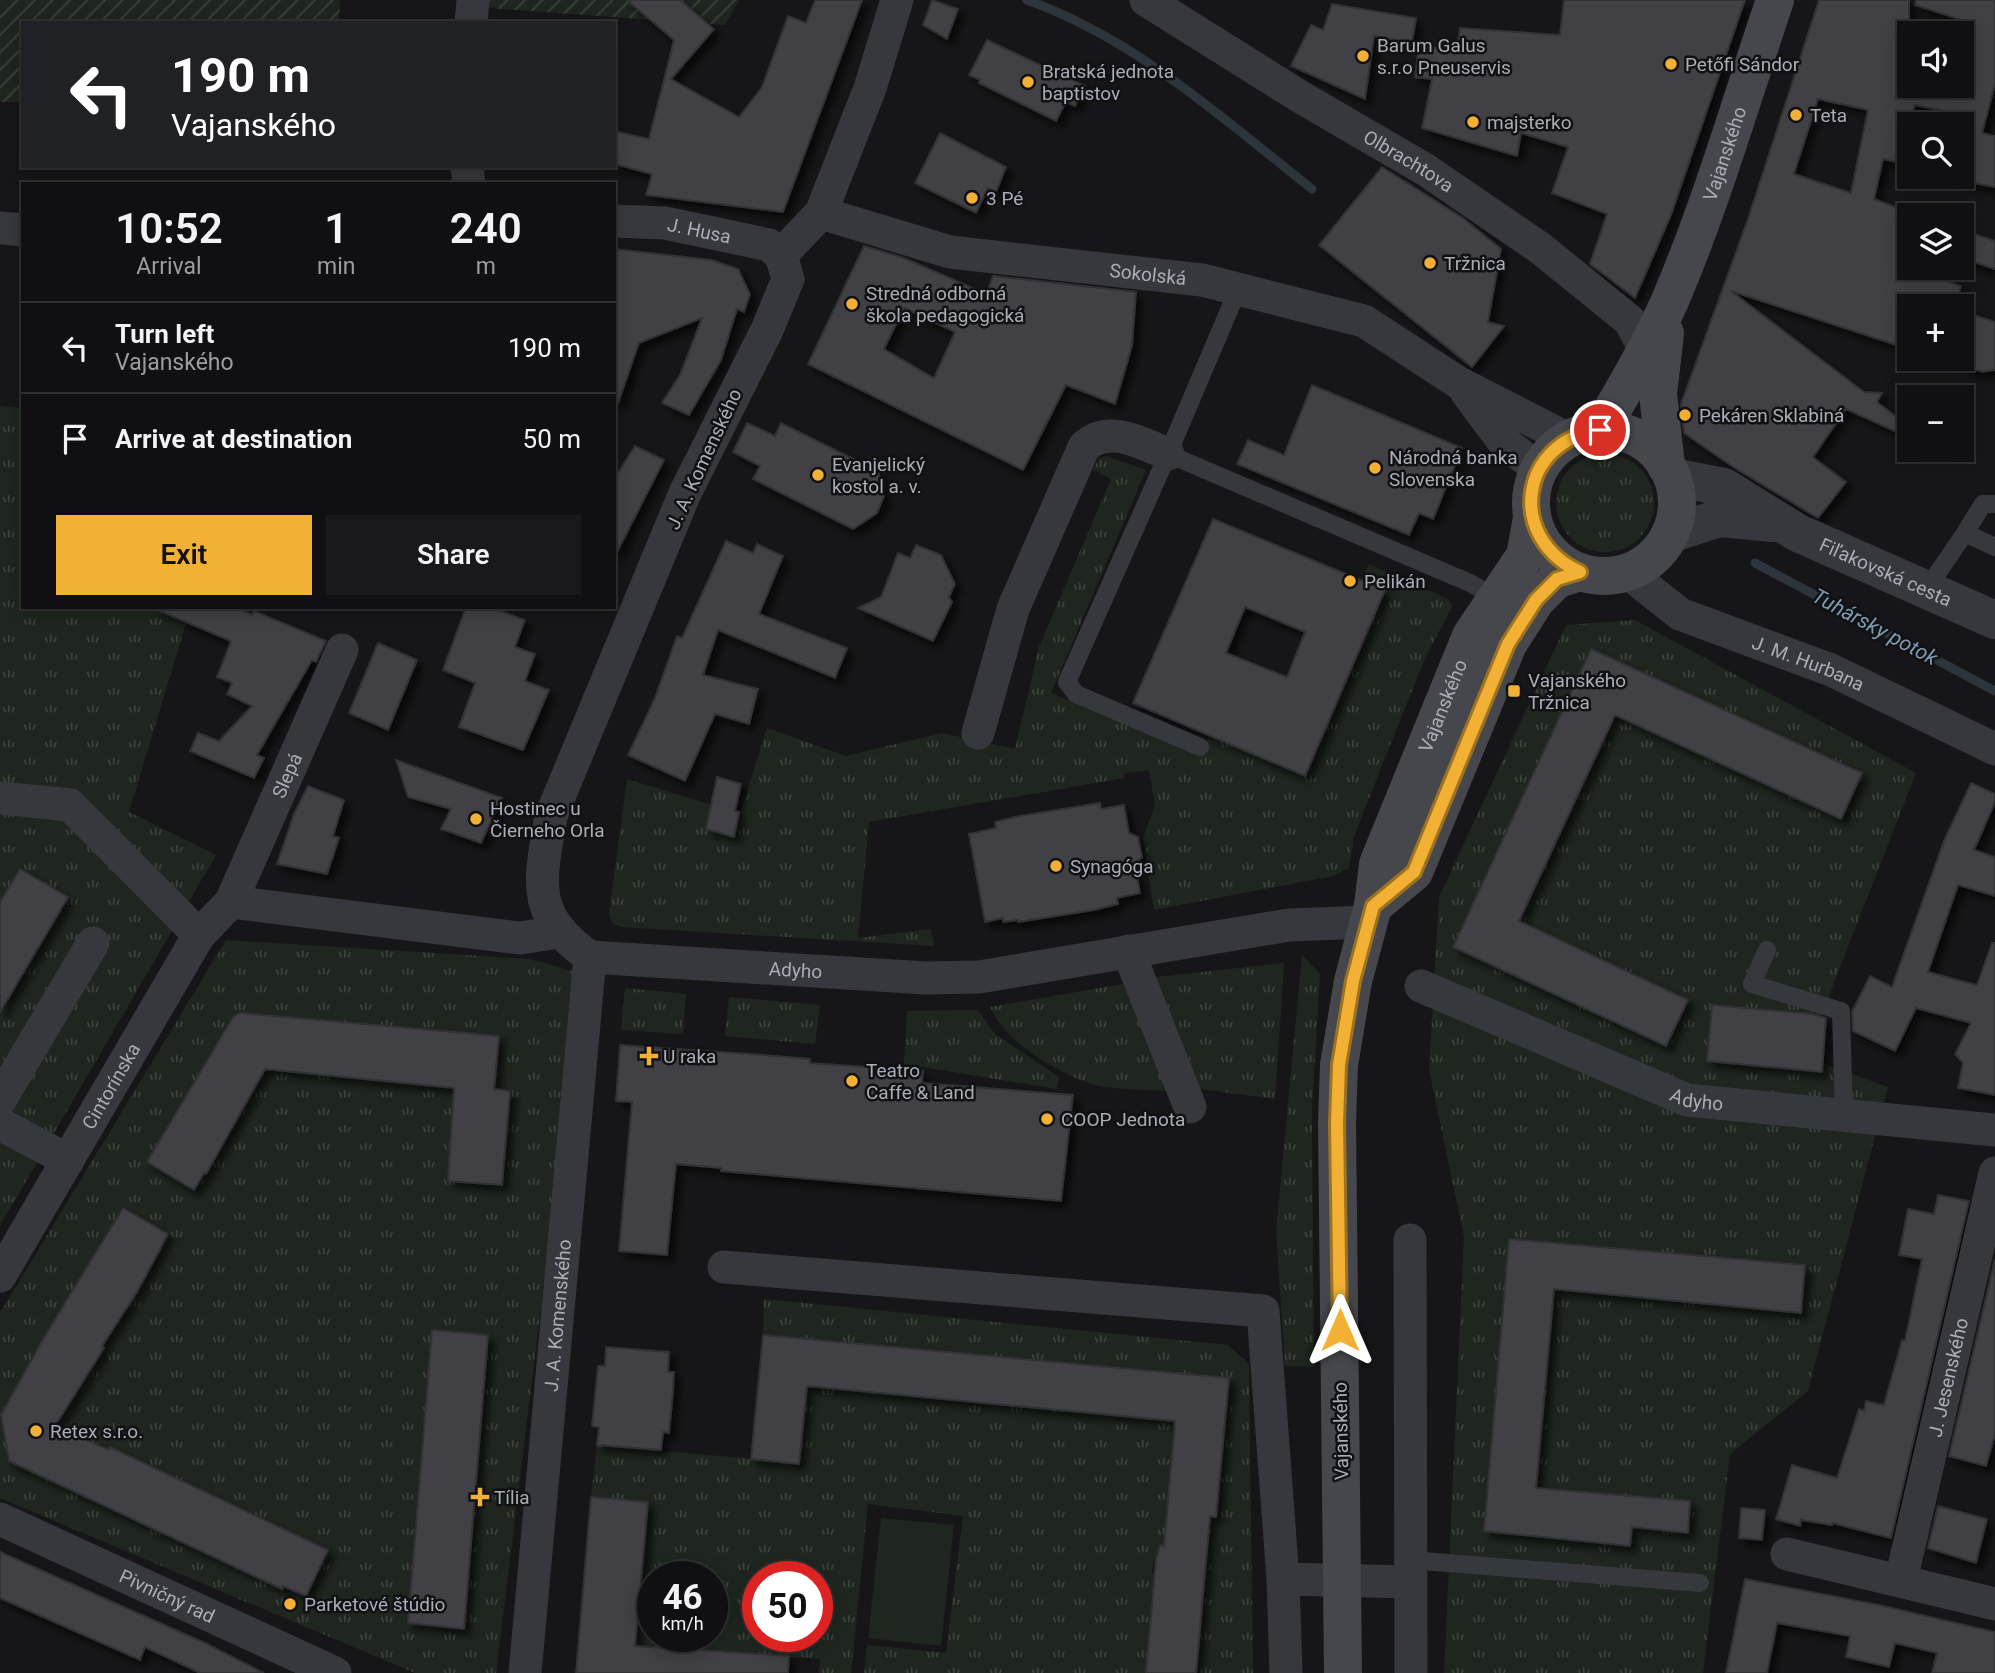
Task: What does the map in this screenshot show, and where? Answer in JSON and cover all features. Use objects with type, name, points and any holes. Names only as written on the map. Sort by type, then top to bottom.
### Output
[{"type":"main road","name":"Vajanského","points":[[1343,1673],[1337,1123],[1339,1065],[1353,981],[1371,914],[1378,864],[1471,636],[1525,556],[1532,518],[1531,498],[1539,470],[1557,447],[1584,435],[1646,351],[1669,303],[1699,227],[1775,0]]},
{"type":"main road","name":"Vajanského","points":[[1669,303],[1658,394],[1676,501],[1670,534]]},
{"type":"main road","points":[[1584,435],[1613,431],[1638,439],[1669,471]]},
{"type":"main road","points":[[1532,518],[1549,551],[1580,572],[1612,576],[1627,572],[1653,557],[1670,534]]},
{"type":"main road","name":"Vajanského","points":[[1371,914],[1414,872],[1508,644],[1536,600],[1557,579],[1580,572]]},
{"type":"street","points":[[471,21],[473,0]]},
{"type":"street","points":[[781,255],[821,213],[870,88],[897,0]]},
{"type":"street","name":"Olbrachtova","points":[[1146,0],[1298,96],[1426,170],[1540,248],[1630,321],[1646,351]]},
{"type":"street","name":"Sokolská","points":[[821,213],[950,252],[1239,287],[1364,321],[1459,383],[1584,435]]},
{"type":"street","name":"J. Husa","points":[[616,221],[665,223],[769,245],[781,255]]},
{"type":"street","points":[[0,228],[21,230]]},
{"type":"street","name":"J. A. Komenského","points":[[559,932],[544,904],[542,870],[551,816],[685,493],[767,330],[788,279],[781,255]]},
{"type":"street","name":"Sokolská","points":[[1459,383],[1502,440],[1539,470]]},
{"type":"street","points":[[978,733],[1013,609],[1084,447],[1098,438],[1124,437],[1168,454]]},
{"type":"street","name":"Fiľakovská cesta","points":[[1669,471],[1724,487],[1779,523],[1995,620]]},
{"type":"street","name":"Fiľakovská cesta","points":[[1670,534],[1720,519],[1779,523]]},
{"type":"street","name":"J. M. Hurbana","points":[[1627,572],[1680,614],[1831,670],[1995,749]]},
{"type":"street","name":"Slepá","points":[[230,902],[342,650]]},
{"type":"street","points":[[0,798],[70,805],[199,935]]},
{"type":"street","points":[[230,902],[520,938],[559,932],[590,957]]},
{"type":"street","name":"Cintorínska","points":[[0,1276],[199,935],[230,902]]},
{"type":"street","name":"Adyho","points":[[590,957],[926,978],[979,977],[1289,925],[1371,914]]},
{"type":"street","points":[[0,1100],[93,943]]},
{"type":"street","points":[[1128,951],[1190,1107]]},
{"type":"street","name":"J. A. Komenského","points":[[525,1673],[590,957]]},
{"type":"street","name":"Adyho","points":[[1421,986],[1687,1100],[1995,1130]]},
{"type":"street","points":[[0,1124],[68,1160]]},
{"type":"street","name":"J. Jesenského","points":[[1901,1580],[1995,1173]]},
{"type":"street","points":[[1410,1240],[1411,1673]]},
{"type":"street","points":[[724,1267],[1263,1311],[1283,1579],[1286,1673]]},
{"type":"street","name":"Pivničný rad","points":[[0,1519],[335,1673]]},
{"type":"street","points":[[1787,1554],[1995,1604]]},
{"type":"street","points":[[1283,1579],[1343,1581],[1410,1571]]},
{"type":"lane","points":[[1200,747],[1076,694],[1067,682],[1239,287]]},
{"type":"lane","points":[[1168,454],[1470,583],[1496,598]]},
{"type":"lane","points":[[1926,590],[1983,504],[1995,504]]},
{"type":"lane","points":[[1965,533],[1995,547]]},
{"type":"lane","points":[[1767,950],[1752,984],[1841,1011],[1844,1115]]},
{"type":"lane","points":[[1410,1571],[1700,1583]]},
{"type":"green space","points":[[0,0],[340,0],[339,21],[21,21],[21,102],[0,102]]},
{"type":"green space","points":[[489,0],[739,0],[725,25],[488,8]]},
{"type":"green space","points":[[0,406],[21,408],[21,609],[190,609],[129,812],[216,855],[0,1226]]},
{"type":"green space","points":[[1605,454],[1624,458],[1640,468],[1650,484],[1654,503],[1650,522],[1640,538],[1624,548],[1605,552],[1586,548],[1570,538],[1560,522],[1556,503],[1560,484],[1570,468],[1586,458]]},
{"type":"green space","points":[[1106,456],[1146,470],[1051,693],[1201,756],[1209,735],[1305,776],[1385,590],[1361,580],[1369,564],[1448,599],[1453,605],[1425,658],[1354,836],[1349,868],[1333,876],[1154,910],[1143,839],[1155,805],[1149,770],[1124,773],[1124,778],[869,822],[858,938],[931,929],[934,946],[622,927],[612,923],[609,913],[627,779],[712,805],[706,829],[733,836],[767,728],[846,756],[942,733],[1015,749],[1039,647],[1111,479],[1093,470],[1099,458]]},
{"type":"green space","points":[[1635,620],[1916,773],[1805,1057],[1888,1087],[1808,1391],[1730,1454],[1703,1673],[1444,1673],[1464,1237],[1429,1070],[1439,897],[1566,625]]},
{"type":"green space","points":[[226,940],[530,959],[582,974],[496,1673],[415,1673],[0,1498],[0,1313]]},
{"type":"green space","points":[[1302,955],[1320,974],[1312,1110],[1314,1367],[1285,1366],[1276,1231]]},
{"type":"green space","points":[[1284,963],[1275,1099],[1200,1089],[1154,990],[1157,977]]},
{"type":"green space","points":[[1123,984],[1168,1073],[1170,1086],[1165,1091],[1101,1086],[1070,1075],[1043,1061],[1017,1041],[1006,1031],[990,1007]]},
{"type":"green space","points":[[625,988],[686,994],[683,1034],[621,1030]]},
{"type":"green space","points":[[729,997],[820,1005],[815,1044],[725,1036]]},
{"type":"green space","points":[[978,1010],[995,1034],[1059,1077],[1057,1089],[904,1064],[907,1011]]},
{"type":"green space","points":[[764,1299],[1228,1345],[1249,1364],[1253,1673],[1196,1673],[1207,1550],[1161,1545],[1159,1561],[1153,1561],[1152,1574],[1155,1574],[1146,1673],[864,1673],[867,1645],[946,1653],[963,1516],[868,1504],[851,1673],[819,1673],[820,1659],[720,1652],[728,1652],[728,1561],[643,1561],[648,1502],[591,1497],[597,1445],[799,1463],[807,1386],[1175,1421],[1167,1512],[1216,1516],[1223,1437],[1219,1422],[994,1358],[763,1335]]},
{"type":"green space","points":[[881,1518],[954,1525],[941,1646],[868,1638]]},
{"type":"building","points":[[627,0],[680,0],[714,29],[671,79],[739,117],[762,87],[788,16],[806,23],[815,0],[862,0],[783,212],[646,195],[652,174],[616,165],[616,131],[649,139],[674,40]]},
{"type":"building","points":[[932,0],[958,9],[947,39],[923,25]]},
{"type":"building","points":[[1564,0],[1745,0],[1671,215],[1635,298],[1590,264],[1607,214],[1552,193],[1568,147],[1521,133],[1517,156],[1422,128],[1432,79],[1415,77],[1419,45],[1457,51],[1460,28],[1560,35]]},
{"type":"building","points":[[1819,0],[1909,0],[1909,21],[1897,21],[1897,98],[1974,98],[1974,21],[1962,21],[1915,5],[1916,0],[1995,0],[1995,84],[1982,133],[1995,136],[1995,187],[1974,183],[1974,112],[1949,112],[1915,105],[1913,112],[1897,112],[1897,162],[1883,159],[1874,199],[1897,208],[1897,280],[1944,280],[1961,286],[1958,294],[1897,294],[1897,345],[1731,291],[1864,392],[1882,393],[1877,402],[1897,417],[1897,432],[1846,409],[1813,457],[1846,482],[1818,518],[1733,467],[1684,433],[1681,404],[1748,219]],"holes":[[[1818,99],[1868,110],[1851,193],[1794,174]]]},
{"type":"building","points":[[1332,4],[1416,18],[1412,43],[1374,36],[1365,99],[1291,66],[1311,25],[1323,30]]},
{"type":"building","name":"Bratská jednota baptistov","points":[[987,40],[1085,86],[1075,106],[1066,102],[1056,121],[979,83],[980,80],[969,75]]},
{"type":"building","points":[[940,133],[1006,167],[996,192],[988,188],[976,213],[915,183]]},
{"type":"building","name":"Tržnica","points":[[1382,167],[1463,218],[1501,249],[1488,322],[1504,326],[1472,367],[1319,245]]},
{"type":"building","points":[[1974,234],[1995,241],[1995,269],[1974,262]]},
{"type":"building","points":[[864,246],[904,258],[986,294],[993,276],[1136,292],[1132,346],[1115,404],[1066,385],[1023,470],[808,364]],"holes":[[[904,308],[955,332],[934,378],[884,349]]]},
{"type":"building","points":[[616,249],[712,260],[738,269],[750,294],[744,312],[737,309],[721,360],[689,415],[662,403],[680,375],[702,318],[639,343],[618,403]]},
{"type":"building","points":[[1974,315],[1995,322],[1995,370],[1983,372],[1974,369]]},
{"type":"building","points":[[1312,385],[1462,448],[1433,519],[1419,513],[1409,535],[1237,464],[1248,440],[1284,455]]},
{"type":"building","name":"Evanjelický kostol a. v.","points":[[747,423],[775,436],[781,423],[878,471],[884,496],[877,513],[853,529],[753,479],[760,466],[733,452]]},
{"type":"building","points":[[635,446],[664,460],[616,554],[616,476]]},
{"type":"building","points":[[1213,519],[1385,590],[1305,776],[1133,703]],"holes":[[[1245,607],[1305,632],[1287,677],[1226,653]]]},
{"type":"building","points":[[726,541],[753,553],[757,544],[783,556],[759,614],[847,648],[835,678],[718,630],[703,675],[758,689],[749,724],[715,714],[685,781],[628,755],[655,698],[677,636],[682,638]]},
{"type":"building","points":[[916,545],[941,555],[955,584],[949,597],[952,602],[933,641],[858,608],[881,597],[898,553],[910,558]]},
{"type":"building","points":[[156,609],[239,609],[252,615],[254,611],[326,641],[316,662],[312,660],[257,755],[264,758],[254,778],[190,751],[198,733],[219,741],[252,706],[227,694],[232,683],[217,677],[231,641]]},
{"type":"building","points":[[465,609],[495,609],[525,620],[515,647],[535,654],[525,681],[549,690],[523,750],[459,727],[475,683],[443,670]]},
{"type":"building","points":[[378,643],[417,660],[388,730],[349,713]]},
{"type":"building","points":[[1591,649],[1862,773],[1841,819],[1615,715],[1519,921],[1688,1000],[1666,1046],[1453,947]]},
{"type":"building","points":[[396,760],[502,798],[481,843],[441,829],[451,809],[408,797]]},
{"type":"building","points":[[717,777],[741,784],[735,811],[739,812],[734,837],[706,829]]},
{"type":"building","points":[[1971,783],[1995,794],[1995,802],[1974,850],[1995,857],[1995,896],[1958,885],[1928,972],[1977,985],[1992,943],[1995,943],[1995,1095],[1958,1088],[1963,1063],[1955,1054],[1971,1023],[1916,1008],[1895,1051],[1853,1031],[1852,1012],[1870,976],[1892,987],[1944,841]]},
{"type":"building","points":[[308,786],[344,800],[333,836],[339,838],[327,874],[277,864],[294,814]]},
{"type":"building","name":"Synagóga","points":[[1100,803],[1101,809],[1124,805],[1129,833],[1138,837],[1142,857],[1135,865],[1140,893],[1117,898],[1118,904],[1094,910],[1018,922],[1003,922],[1003,918],[985,922],[969,834],[996,828],[995,822],[1020,816]]},
{"type":"building","points":[[20,869],[68,897],[0,1012],[0,902]]},
{"type":"building","points":[[1712,1005],[1812,1014],[1826,1018],[1822,1072],[1707,1061]]},
{"type":"building","points":[[240,1013],[499,1036],[494,1089],[510,1091],[502,1185],[448,1181],[454,1088],[265,1069],[206,1174],[204,1173],[194,1190],[147,1162],[233,1017]]},
{"type":"building","points":[[620,1045],[810,1059],[810,1063],[923,1071],[922,1083],[1073,1095],[1061,1201],[721,1171],[721,1168],[676,1164],[667,1255],[619,1251],[632,1102],[616,1101]]},
{"type":"building","points":[[1938,1195],[1969,1201],[1891,1538],[1832,1523],[1801,1520],[1800,1526],[1776,1519],[1792,1465],[1837,1478],[1859,1409],[1864,1411],[1866,1401],[1884,1405],[1902,1340],[1905,1341],[1922,1259],[1899,1255],[1908,1209],[1934,1214]]},
{"type":"building","points":[[123,1208],[168,1234],[137,1292],[55,1426],[109,1450],[110,1447],[328,1550],[306,1596],[283,1586],[282,1589],[9,1461],[1,1415],[43,1339]]},
{"type":"building","points":[[1509,1239],[1805,1265],[1801,1313],[1554,1289],[1536,1488],[1690,1501],[1688,1533],[1632,1527],[1630,1546],[1484,1531]]},
{"type":"building","points":[[1995,1259],[1995,1434],[1986,1466],[1949,1456]]},
{"type":"building","points":[[432,1330],[488,1335],[464,1629],[408,1623]]},
{"type":"building","points":[[763,1335],[1229,1378],[1216,1517],[1210,1516],[1196,1673],[1146,1673],[1156,1560],[1160,1545],[1164,1546],[1175,1421],[807,1386],[799,1464],[751,1459]]},
{"type":"building","points":[[606,1347],[669,1352],[668,1372],[674,1372],[673,1391],[669,1433],[663,1432],[661,1450],[597,1445],[599,1427],[592,1426],[598,1366],[605,1366]]},
{"type":"building","points":[[591,1497],[648,1502],[643,1561],[637,1561],[637,1652],[727,1652],[789,1656],[788,1673],[576,1673]]},
{"type":"building","points":[[1938,1506],[1987,1519],[1976,1563],[1928,1548]]},
{"type":"building","points":[[1741,1508],[1765,1510],[1762,1540],[1739,1538]]},
{"type":"building","points":[[0,1552],[205,1643],[264,1673],[200,1673],[145,1647],[140,1660],[0,1598]]},
{"type":"building","points":[[1745,1579],[1879,1605],[1995,1632],[1995,1673],[1932,1673],[1937,1653],[1895,1643],[1889,1667],[1846,1657],[1850,1636],[1777,1623],[1767,1673],[1726,1673]]},
{"type":"waterway","name":"Tuhársky potok","points":[[1027,0],[1067,16],[1141,58],[1211,108],[1312,189]]},
{"type":"waterway","name":"Tuhársky potok","points":[[1755,563],[1995,691]]},
{"type":"place","name":"Barum Galus s.r.o Pneuservis","points":[[1363,56]]},
{"type":"place","name":"Petőfi Sándor","points":[[1671,64]]},
{"type":"place","name":"Bratská jednota baptistov","points":[[1028,82]]},
{"type":"place","name":"Teta","points":[[1796,115]]},
{"type":"place","name":"majsterko","points":[[1473,122]]},
{"type":"place","name":"3 Pé","points":[[972,198]]},
{"type":"place","name":"Tržnica","points":[[1430,263]]},
{"type":"place","name":"Stredná odborná škola pedagogická","points":[[852,304]]},
{"type":"place","name":"Pekáren Sklabiná","points":[[1685,415]]},
{"type":"place","name":"Národná banka Slovenska","points":[[1375,468]]},
{"type":"place","name":"Evanjelický kostol a. v.","points":[[818,475]]},
{"type":"place","name":"Pelikán","points":[[1350,581]]},
{"type":"place","name":"Vajanského Tržnica","points":[[1514,691]]},
{"type":"place","name":"Hostinec u Čierneho Orla","points":[[476,819]]},
{"type":"place","name":"Synagóga","points":[[1056,866]]},
{"type":"place","name":"U raka","points":[[649,1056]]},
{"type":"place","name":"Teatro Caffe & Land","points":[[852,1081]]},
{"type":"place","name":"COOP Jednota","points":[[1047,1119]]},
{"type":"place","name":"Retex s.r.o.","points":[[36,1431]]},
{"type":"place","name":"Tília","points":[[480,1497]]},
{"type":"place","name":"Parketové štúdio","points":[[290,1604]]},
{"type":"route","points":[[1340,1330],[1337,1123],[1339,1065],[1353,981],[1368,922],[1373,906],[1414,872],[1508,644],[1536,600],[1557,579],[1580,572],[1558,560],[1541,541],[1532,518],[1531,498],[1539,470],[1557,447],[1568,439],[1600,430]]}]
